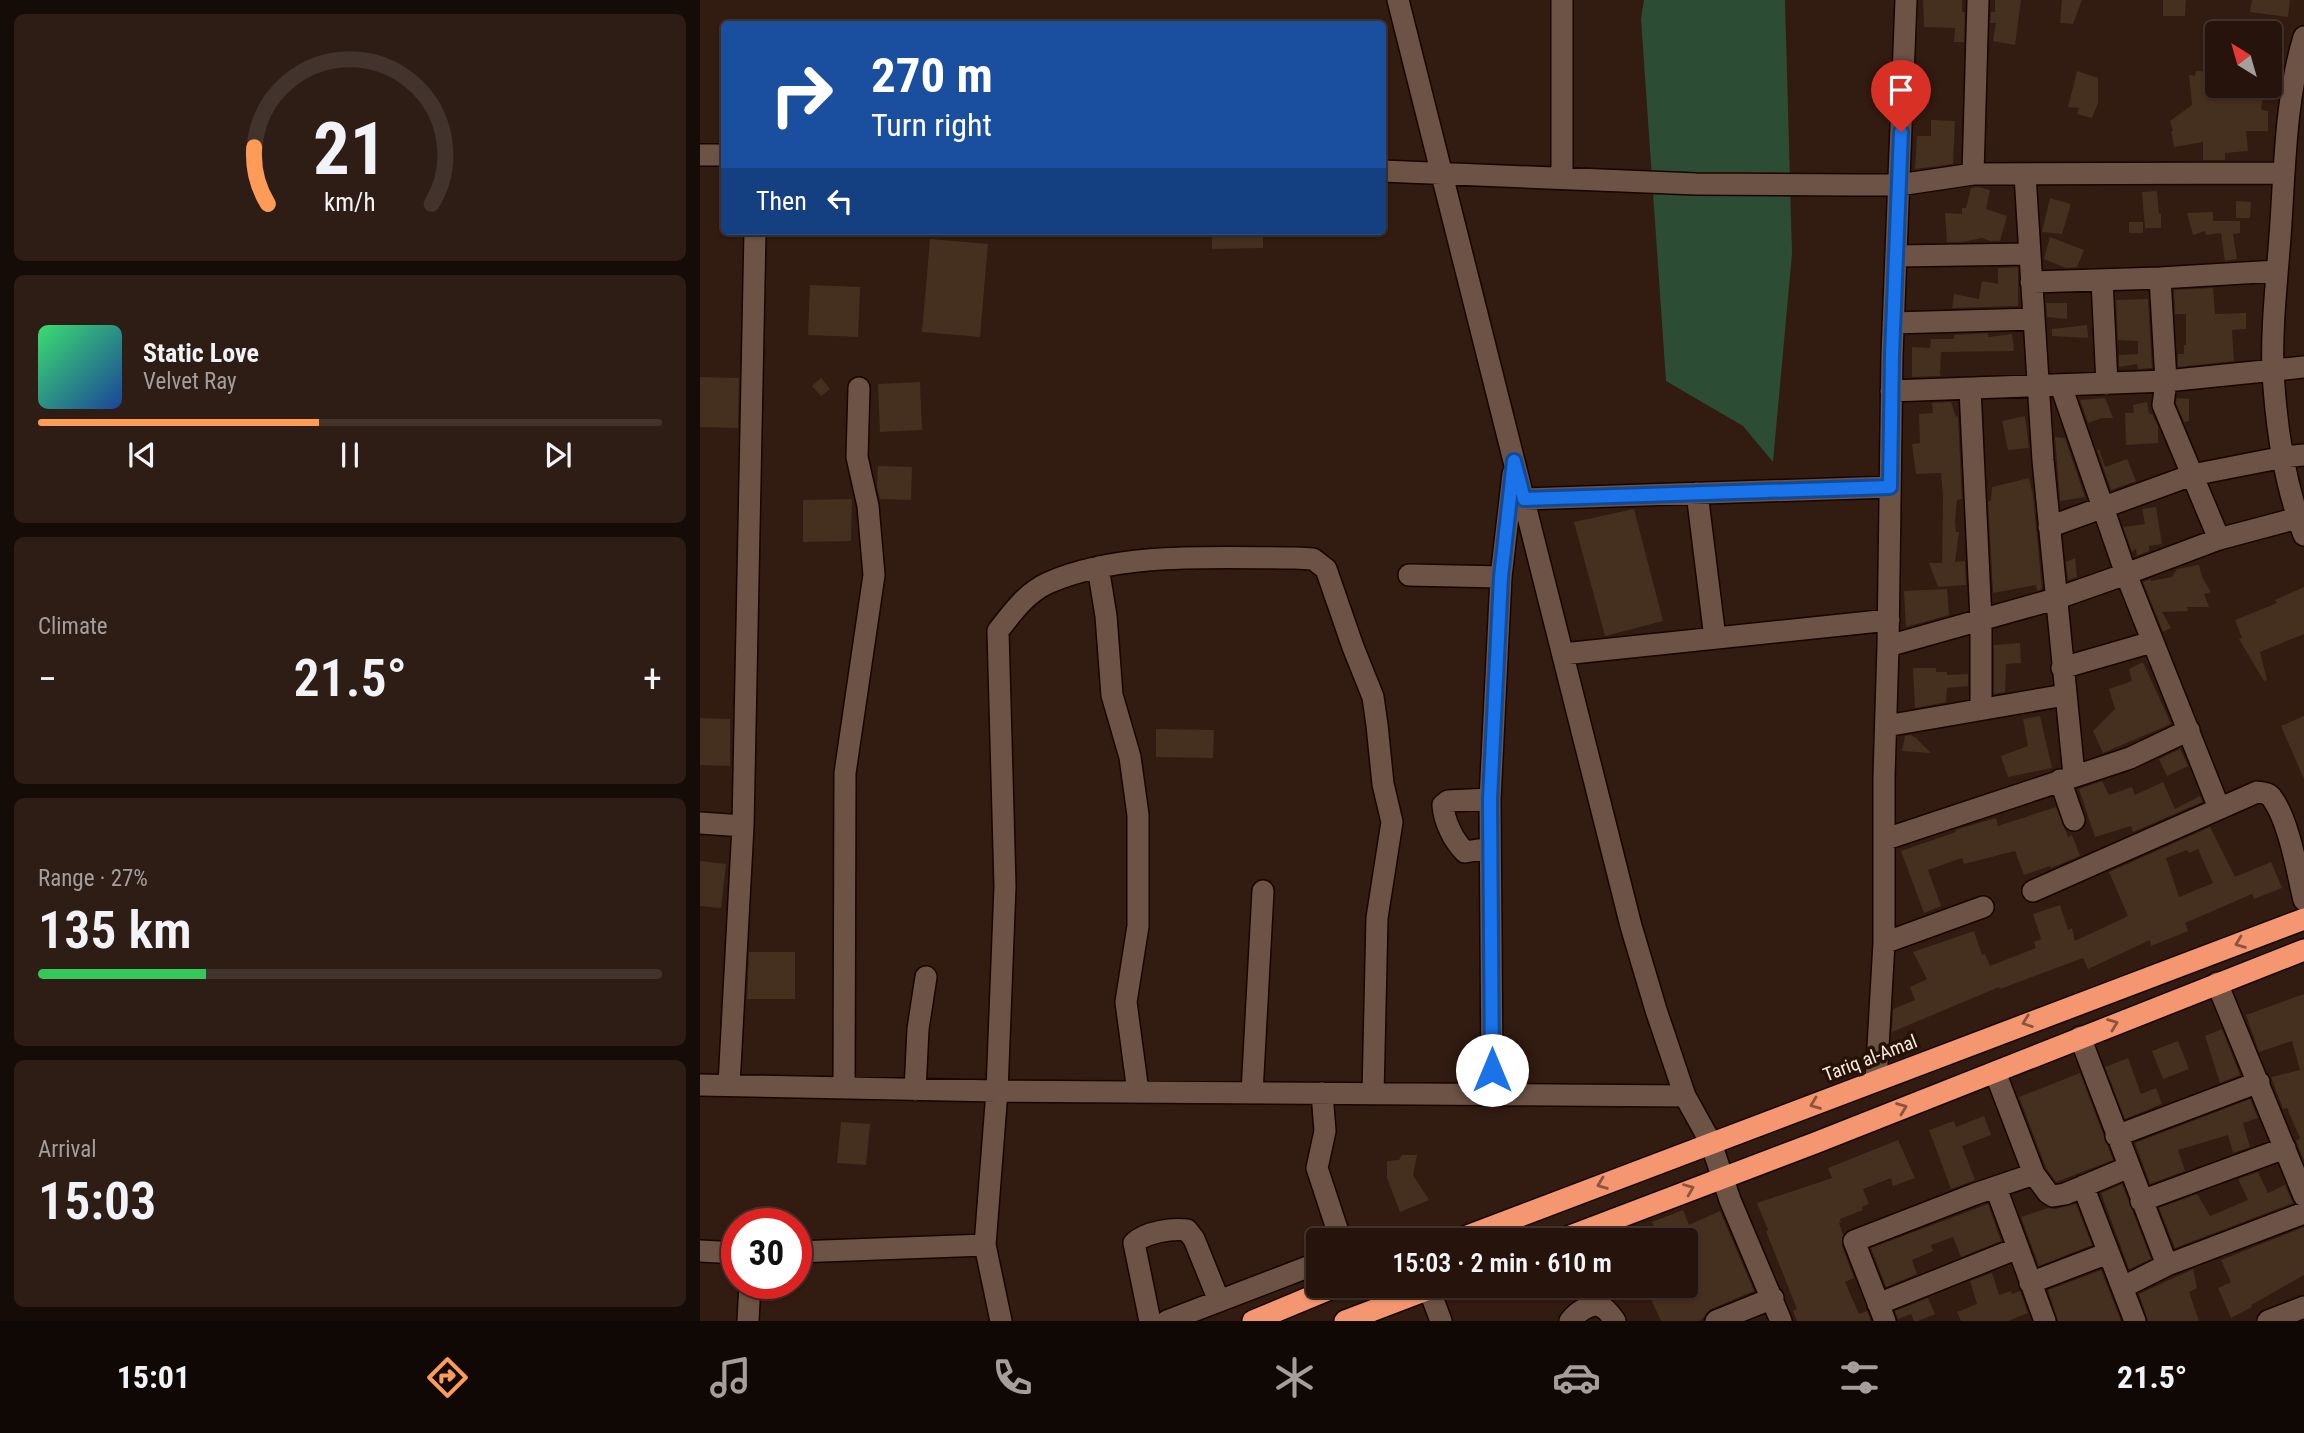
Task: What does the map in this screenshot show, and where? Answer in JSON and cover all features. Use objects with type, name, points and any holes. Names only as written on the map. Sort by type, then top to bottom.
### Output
[{"type":"highway","name":"Tariq al-Amal","points":[[1488,1228],[2304,919]]},
{"type":"highway","points":[[1590,1228],[1815,1143],[2304,950]]},
{"type":"highway","points":[[1253,1321],[1308,1298]]},
{"type":"highway","points":[[1345,1321],[1406,1298]]},
{"type":"street","points":[[1398,0],[1631,926],[1685,1096],[1711,1143],[1782,1321]]},
{"type":"street","points":[[1562,0],[1562,178]]},
{"type":"street","points":[[1876,1080],[1884,943],[1884,777],[1889,620],[1891,391],[1906,0]]},
{"type":"street","points":[[1973,174],[1978,0]]},
{"type":"street","points":[[1888,646],[2055,599],[2219,539],[2301,527],[2294,456],[2273,372],[2282,173],[2303,44]]},
{"type":"street","points":[[700,155],[721,155]]},
{"type":"street","points":[[1386,171],[1696,184],[1899,185],[1973,174],[2282,173]]},
{"type":"street","points":[[2025,175],[2038,387],[2065,695],[2067,777],[2074,820]]},
{"type":"street","points":[[729,1085],[744,826],[755,235]]},
{"type":"street","points":[[1896,256],[2029,254]]},
{"type":"street","points":[[2031,282],[2277,271]]},
{"type":"street","points":[[2160,278],[2166,382],[2164,410],[2219,539]]},
{"type":"street","points":[[2102,280],[2107,384]]},
{"type":"street","points":[[1893,323],[2034,318]]},
{"type":"street","points":[[1891,391],[2166,382],[2304,367]]},
{"type":"street","points":[[2061,386],[2126,574],[2219,808]]},
{"type":"street","points":[[844,1088],[845,773],[874,575],[868,506],[857,457],[859,388]]},
{"type":"street","points":[[1970,389],[1981,620],[1981,709]]},
{"type":"street","points":[[2049,527],[2192,475],[2294,456]]},
{"type":"street","points":[[1490,1094],[1490,799],[1501,577],[1514,461]]},
{"type":"street","points":[[1524,499],[1890,487]]},
{"type":"street","points":[[1697,494],[1715,638]]},
{"type":"street","points":[[1001,1321],[985,1245],[996,1091],[1005,886],[998,631],[1020,603],[1046,584],[1098,567],[1171,559],[1313,559],[1326,569],[1373,697],[1383,784],[1392,822],[1377,918],[1373,1094]]},
{"type":"street","points":[[1098,567],[1106,616],[1112,695],[1130,757],[1138,814],[1138,926],[1126,1002],[1138,1093]]},
{"type":"street","points":[[1409,575],[1501,577]]},
{"type":"street","points":[[1563,654],[1889,620]]},
{"type":"street","points":[[2062,668],[2152,642]]},
{"type":"street","points":[[1886,726],[2065,695]]},
{"type":"street","points":[[1886,839],[2130,758],[2189,730]]},
{"type":"street","points":[[2032,891],[2258,792],[2266,793],[2272,798],[2290,844],[2304,900]]},
{"type":"street","points":[[1490,799],[1448,801],[1443,805],[1444,816],[1459,846],[1465,852],[1490,849]]},
{"type":"street","points":[[700,823],[744,826]]},
{"type":"street","points":[[1252,1093],[1263,891]]},
{"type":"street","points":[[1884,943],[1983,907]]},
{"type":"street","points":[[915,1090],[918,1028],[926,976]]},
{"type":"street","points":[[2217,983],[2304,1196]]},
{"type":"street","points":[[2080,1037],[2167,1265]]},
{"type":"street","points":[[1995,1072],[2034,1174],[2043,1189],[2053,1196],[2065,1194],[2129,1167]]},
{"type":"street","points":[[2116,1136],[2259,1082]]},
{"type":"street","points":[[700,1084],[1138,1093],[1685,1096]]},
{"type":"street","points":[[1322,1093],[1325,1131],[1317,1168],[1337,1228]]},
{"type":"street","points":[[2141,1201],[2285,1148]]},
{"type":"street","points":[[2018,1248],[1882,1313],[1854,1241],[2034,1174]]},
{"type":"street","points":[[2083,1186],[2136,1321]]},
{"type":"street","points":[[1996,1188],[2030,1283],[2037,1319]]},
{"type":"street","points":[[2123,1287],[2167,1265],[2304,1213]]},
{"type":"street","points":[[1150,1321],[1143,1278],[1134,1251],[1134,1243],[1140,1237],[1177,1229],[1187,1230],[1194,1239],[1219,1301]]},
{"type":"street","points":[[812,1251],[985,1245]]},
{"type":"street","points":[[700,1251],[721,1252]]},
{"type":"street","points":[[2030,1283],[2108,1253]]},
{"type":"street","points":[[1167,1321],[1306,1268]]},
{"type":"street","points":[[1435,1298],[1441,1321]]},
{"type":"street","points":[[1716,1321],[1773,1298]]},
{"type":"street","points":[[748,1321],[749,1299]]},
{"type":"street","points":[[1570,1321],[1574,1315],[1593,1305],[1603,1307],[1615,1321]]},
{"type":"street","points":[[2267,1321],[2304,1307]]},
{"type":"green space","points":[[1644,0],[1785,0],[1792,254],[1773,462],[1743,426],[1666,381],[1641,19]]},
{"type":"building","points":[[1923,0],[1962,0],[1962,12],[1965,12],[1964,42],[1954,42],[1955,28],[1924,27]]},
{"type":"building","points":[[1995,0],[2021,0],[2015,45],[1993,41],[1996,23],[1990,23],[1991,12],[1995,12]]},
{"type":"building","points":[[2062,0],[2082,0],[2073,24],[2060,23]]},
{"type":"building","points":[[2163,0],[2186,0],[2185,16],[2163,16]]},
{"type":"building","points":[[2252,0],[2290,0],[2288,17],[2250,12]]},
{"type":"building","points":[[2077,71],[2098,78],[2098,103],[2092,118],[2077,114],[2079,108],[2068,107]]},
{"type":"building","points":[[2196,71],[2205,71],[2205,98],[2263,98],[2261,110],[2268,111],[2268,131],[2246,131],[2248,151],[2225,153],[2225,160],[2203,160],[2203,142],[2174,147],[2170,121],[2192,105],[2189,75],[2195,76]]},
{"type":"building","points":[[1918,82],[1930,84],[1929,104],[1917,104]]},
{"type":"building","points":[[1931,120],[1955,121],[1953,164],[1915,169],[1917,136],[1931,136]]},
{"type":"building","points":[[1971,188],[1990,190],[1986,209],[2007,216],[2000,241],[1982,238],[1947,242],[1945,213],[1962,214]]},
{"type":"building","points":[[2157,191],[2161,228],[2145,228],[2142,192]]},
{"type":"building","points":[[2050,198],[2071,204],[2062,234],[2042,232]]},
{"type":"building","points":[[2236,201],[2251,202],[2250,218],[2236,218]]},
{"type":"building","points":[[2213,212],[2213,221],[2240,221],[2240,233],[2233,234],[2237,259],[2225,261],[2221,233],[2206,235],[2205,231],[2193,235],[2187,213]]},
{"type":"building","points":[[2129,222],[2143,222],[2143,233],[2129,233]]},
{"type":"building","points":[[1212,235],[1263,235],[1263,248],[1212,249]]},
{"type":"building","points":[[2050,237],[2084,250],[2077,267],[2066,268],[2044,259]]},
{"type":"building","points":[[930,239],[988,244],[980,337],[922,332]]},
{"type":"building","points":[[2018,267],[2018,306],[1952,308],[1954,294],[1979,299],[1982,281],[1998,284],[1998,268]]},
{"type":"building","points":[[810,285],[860,287],[858,337],[808,335]]},
{"type":"building","points":[[2213,288],[2215,314],[2246,313],[2246,329],[2232,330],[2234,361],[2178,367],[2178,354],[2184,354],[2186,345],[2186,314],[2175,314],[2174,290]]},
{"type":"building","points":[[2148,299],[2152,368],[2138,369],[2137,364],[2119,367],[2119,355],[2138,354],[2138,341],[2118,340],[2116,300]]},
{"type":"building","points":[[2046,303],[2067,303],[2067,319],[2047,317]]},
{"type":"building","points":[[2087,325],[2088,338],[2052,336],[2052,329]]},
{"type":"building","points":[[1988,333],[1988,337],[2012,334],[2014,351],[1941,352],[1942,376],[1912,377],[1912,347],[1930,348],[1931,339],[1954,339],[1954,335]]},
{"type":"building","points":[[700,377],[739,378],[738,428],[700,427]]},
{"type":"building","points":[[821,378],[830,389],[821,396],[812,386]]},
{"type":"building","points":[[920,382],[922,430],[880,432],[878,384]]},
{"type":"building","points":[[2105,398],[2113,418],[2102,418],[2088,423],[2080,400]]},
{"type":"building","points":[[2177,398],[2189,399],[2189,421],[2184,422],[2176,403]]},
{"type":"building","points":[[1951,402],[1956,417],[1958,416],[1962,499],[1957,500],[1955,521],[1956,532],[1959,532],[1955,562],[1965,561],[1966,585],[1938,587],[1929,563],[1942,563],[1941,473],[1916,474],[1912,444],[1920,443],[1919,414],[1933,413],[1932,403]]},
{"type":"building","points":[[2147,402],[2149,414],[2152,414],[2158,426],[2158,443],[2126,445],[2125,413],[2134,413],[2133,405]]},
{"type":"building","points":[[2025,416],[2029,448],[2008,450],[2002,421]]},
{"type":"building","points":[[2055,437],[2065,438],[2085,497],[2060,501]]},
{"type":"building","points":[[2099,449],[2105,467],[2127,459],[2136,481],[2111,490],[2097,450]]},
{"type":"building","points":[[878,466],[912,467],[911,500],[880,499],[877,488]]},
{"type":"building","points":[[2029,478],[2042,589],[2037,591],[2036,585],[1993,593],[1988,501],[1991,501],[1992,487]]},
{"type":"building","points":[[852,499],[851,541],[803,542],[803,500]]},
{"type":"building","points":[[2156,507],[2162,544],[2149,546],[2149,551],[2137,556],[2136,549],[2132,552],[2123,527],[2145,524],[2142,509]]},
{"type":"building","points":[[1634,509],[1663,621],[1605,636],[1574,522]]},
{"type":"building","points":[[2075,558],[2077,577],[2068,580],[2066,562]]},
{"type":"building","points":[[2199,565],[2202,577],[2211,592],[2204,594],[2209,607],[2187,607],[2188,611],[2162,612],[2171,628],[2163,632],[2143,582],[2172,577],[2177,569]]},
{"type":"building","points":[[2304,587],[2304,634],[2260,652],[2267,680],[2264,681],[2239,639],[2242,638],[2235,620],[2277,603],[2275,600]]},
{"type":"building","points":[[1947,589],[1949,615],[1906,627],[1904,591]]},
{"type":"building","points":[[2020,643],[2021,663],[2006,664],[2005,692],[1994,694],[1994,645]]},
{"type":"building","points":[[2143,662],[2171,724],[2103,753],[2093,731],[2115,709],[2109,689],[2132,681],[2129,669]]},
{"type":"building","points":[[1913,668],[1936,668],[1936,672],[1947,672],[1947,675],[1968,674],[1968,686],[1947,688],[1946,702],[1915,708]]},
{"type":"building","points":[[2040,716],[2052,768],[2008,777],[2001,756],[2028,746],[2023,719]]},
{"type":"building","points":[[2304,716],[2304,779],[2281,726]]},
{"type":"building","points":[[700,718],[730,719],[730,766],[700,765]]},
{"type":"building","points":[[1156,729],[1214,730],[1213,758],[1156,757]]},
{"type":"building","points":[[1911,735],[1931,753],[1902,751],[1905,736]]},
{"type":"building","points":[[2180,749],[2188,766],[2167,776],[2159,759]]},
{"type":"building","points":[[2102,781],[2109,795],[2132,787],[2135,795],[2163,782],[2175,809],[2200,796],[2202,802],[2133,832],[2131,826],[2095,837],[2079,789]]},
{"type":"building","points":[[2056,807],[2068,837],[2072,835],[2080,856],[2024,875],[2015,851],[1964,864],[1962,858],[1928,870],[1941,906],[1924,913],[1901,851],[1956,832],[1955,830],[1996,818],[1998,826]]},
{"type":"building","points":[[2210,827],[2235,877],[2271,862],[2282,888],[2254,899],[2252,894],[2185,923],[2188,931],[2151,946],[2150,940],[2088,969],[2083,958],[2000,989],[1999,987],[1892,1032],[1893,1009],[1915,1000],[1910,987],[1927,979],[1913,952],[1974,931],[1982,955],[1985,954],[1990,966],[2036,948],[2034,942],[2041,939],[2033,914],[2060,905],[2068,930],[2072,928],[2075,941],[2128,916],[2109,872]],"holes":[[[2198,849],[2213,883],[2179,897],[2166,858]]]},
{"type":"building","points":[[700,861],[726,864],[721,908],[700,906]]},
{"type":"building","points":[[749,952],[795,952],[795,999],[747,999]]},
{"type":"building","points":[[2304,994],[2304,1161],[2296,1141],[2300,1138],[2287,1108],[2283,1109],[2271,1077],[2300,1070],[2292,1041],[2259,1052],[2246,1015]]},
{"type":"building","points":[[2222,1029],[2240,1075],[2220,1083],[2205,1036]]},
{"type":"building","points":[[2178,1041],[2189,1069],[2163,1079],[2152,1051]]},
{"type":"building","points":[[2128,1058],[2141,1094],[2156,1088],[2162,1104],[2125,1119],[2105,1067]]},
{"type":"building","points":[[2080,1073],[2113,1160],[2056,1182],[2046,1168],[2019,1097]]},
{"type":"building","points":[[2250,1099],[2258,1118],[2243,1123],[2250,1147],[2233,1153],[2228,1135],[2178,1150],[2185,1171],[2150,1184],[2135,1143]]},
{"type":"building","points":[[1984,1116],[1991,1135],[1962,1146],[1975,1180],[1951,1189],[1929,1130],[1954,1121],[1956,1127]]},
{"type":"building","points":[[841,1122],[870,1124],[866,1165],[837,1163]]},
{"type":"building","points":[[1898,1140],[1915,1178],[1893,1186],[1891,1178],[1863,1189],[1869,1204],[1862,1207],[1863,1210],[1840,1219],[1839,1223],[1843,1234],[1842,1246],[1854,1278],[1845,1282],[1859,1314],[1867,1311],[1871,1321],[1797,1321],[1793,1311],[1797,1309],[1757,1203],[1832,1178],[1828,1168]]},
{"type":"building","points":[[1402,1155],[1417,1155],[1413,1175],[1429,1200],[1400,1212],[1387,1178],[1387,1161],[1399,1160]]},
{"type":"building","points":[[2258,1172],[2268,1193],[2285,1185],[2293,1203],[2175,1248],[2159,1208],[2197,1194],[2210,1216],[2248,1200],[2238,1179]]},
{"type":"building","points":[[2122,1184],[2151,1259],[2129,1269],[2101,1193]]},
{"type":"building","points":[[1988,1204],[2001,1241],[1961,1257],[1953,1237],[1931,1245],[1933,1251],[1912,1260],[1917,1274],[1886,1287],[1871,1248]]},
{"type":"building","points":[[2076,1204],[2092,1245],[2039,1266],[2021,1217],[2048,1208]]},
{"type":"building","points":[[1683,1210],[1689,1225],[1720,1211],[1754,1291],[1711,1309],[1700,1321],[1661,1321],[1650,1298],[1698,1298],[1698,1228],[1655,1228],[1652,1222]]},
{"type":"building","points":[[2304,1227],[2304,1275],[2231,1318],[2218,1288],[2231,1282],[2221,1260]]},
{"type":"building","points":[[2193,1269],[2197,1288],[2189,1292],[2199,1321],[2148,1321],[2139,1294]]},
{"type":"building","points":[[2101,1270],[2121,1321],[2058,1321],[2048,1290]]},
{"type":"building","points":[[1992,1273],[1999,1295],[2020,1291],[2028,1313],[2008,1321],[1961,1321],[1957,1312],[1977,1304],[1970,1281]]},
{"type":"building","points":[[1928,1298],[1935,1314],[1918,1321],[1914,1321],[1911,1314],[1898,1319],[1895,1311]]},
{"type":"route","points":[[1492,1070],[1490,799],[1501,577],[1514,461],[1524,499],[1890,487],[1901,132]]}]
